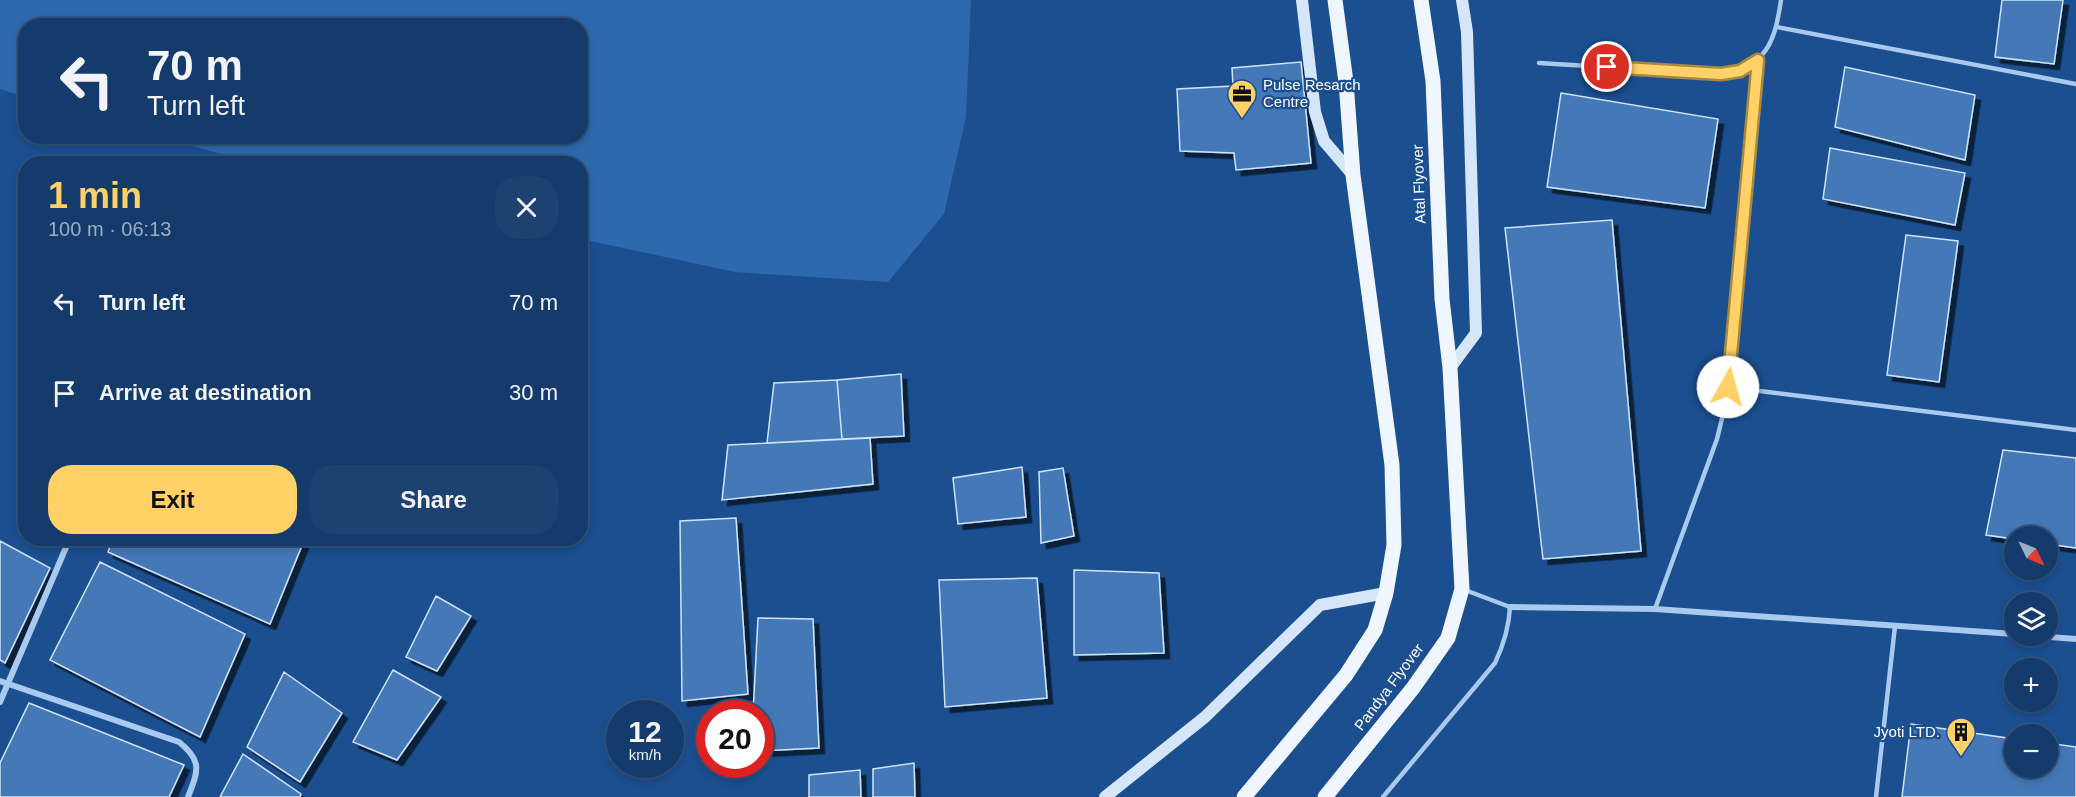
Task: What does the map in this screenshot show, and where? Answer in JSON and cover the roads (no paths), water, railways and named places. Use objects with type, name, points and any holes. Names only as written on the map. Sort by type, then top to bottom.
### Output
[{"type":"main road","points":[[1244,797],[1346,675],[1375,630],[1386,593],[1394,545],[1392,465],[1353,175],[1346,82],[1335,0]]},
{"type":"main road","name":"Atal Flyover","points":[[1421,0],[1433,81],[1442,299],[1450,368],[1462,589]]},
{"type":"main road","name":"Pandya Flyover","points":[[1325,797],[1413,688],[1448,638],[1462,589]]},
{"type":"street","points":[[1302,0],[1315,112],[1324,141],[1353,175]]},
{"type":"street","points":[[1450,368],[1476,333],[1467,32],[1462,0]]},
{"type":"street","points":[[0,702],[67,546]]},
{"type":"street","points":[[1105,797],[1205,717],[1320,605],[1386,593]]},
{"type":"street","points":[[1510,607],[1655,609],[2004,633]]},
{"type":"street","points":[[2058,638],[2076,639]]},
{"type":"street","points":[[0,681],[179,742],[193,754],[198,773],[188,797]]},
{"type":"lane","points":[[1539,63],[1721,74],[1740,71],[1758,60],[1770,46],[1777,27],[1781,0]]},
{"type":"lane","points":[[1777,27],[2076,84]]},
{"type":"lane","points":[[1655,609],[1717,439],[1728,387],[1758,60]]},
{"type":"lane","points":[[1728,387],[2076,430]]},
{"type":"lane","points":[[1383,797],[1495,663],[1509,627],[1510,607],[1462,589]]},
{"type":"lane","points":[[1876,797],[1895,626]]},
{"type":"place","name":"Pulse Resarch Centre","points":[[1242,120]]},
{"type":"place","name":"Jyoti LTD.","points":[[1961,758]]}]
